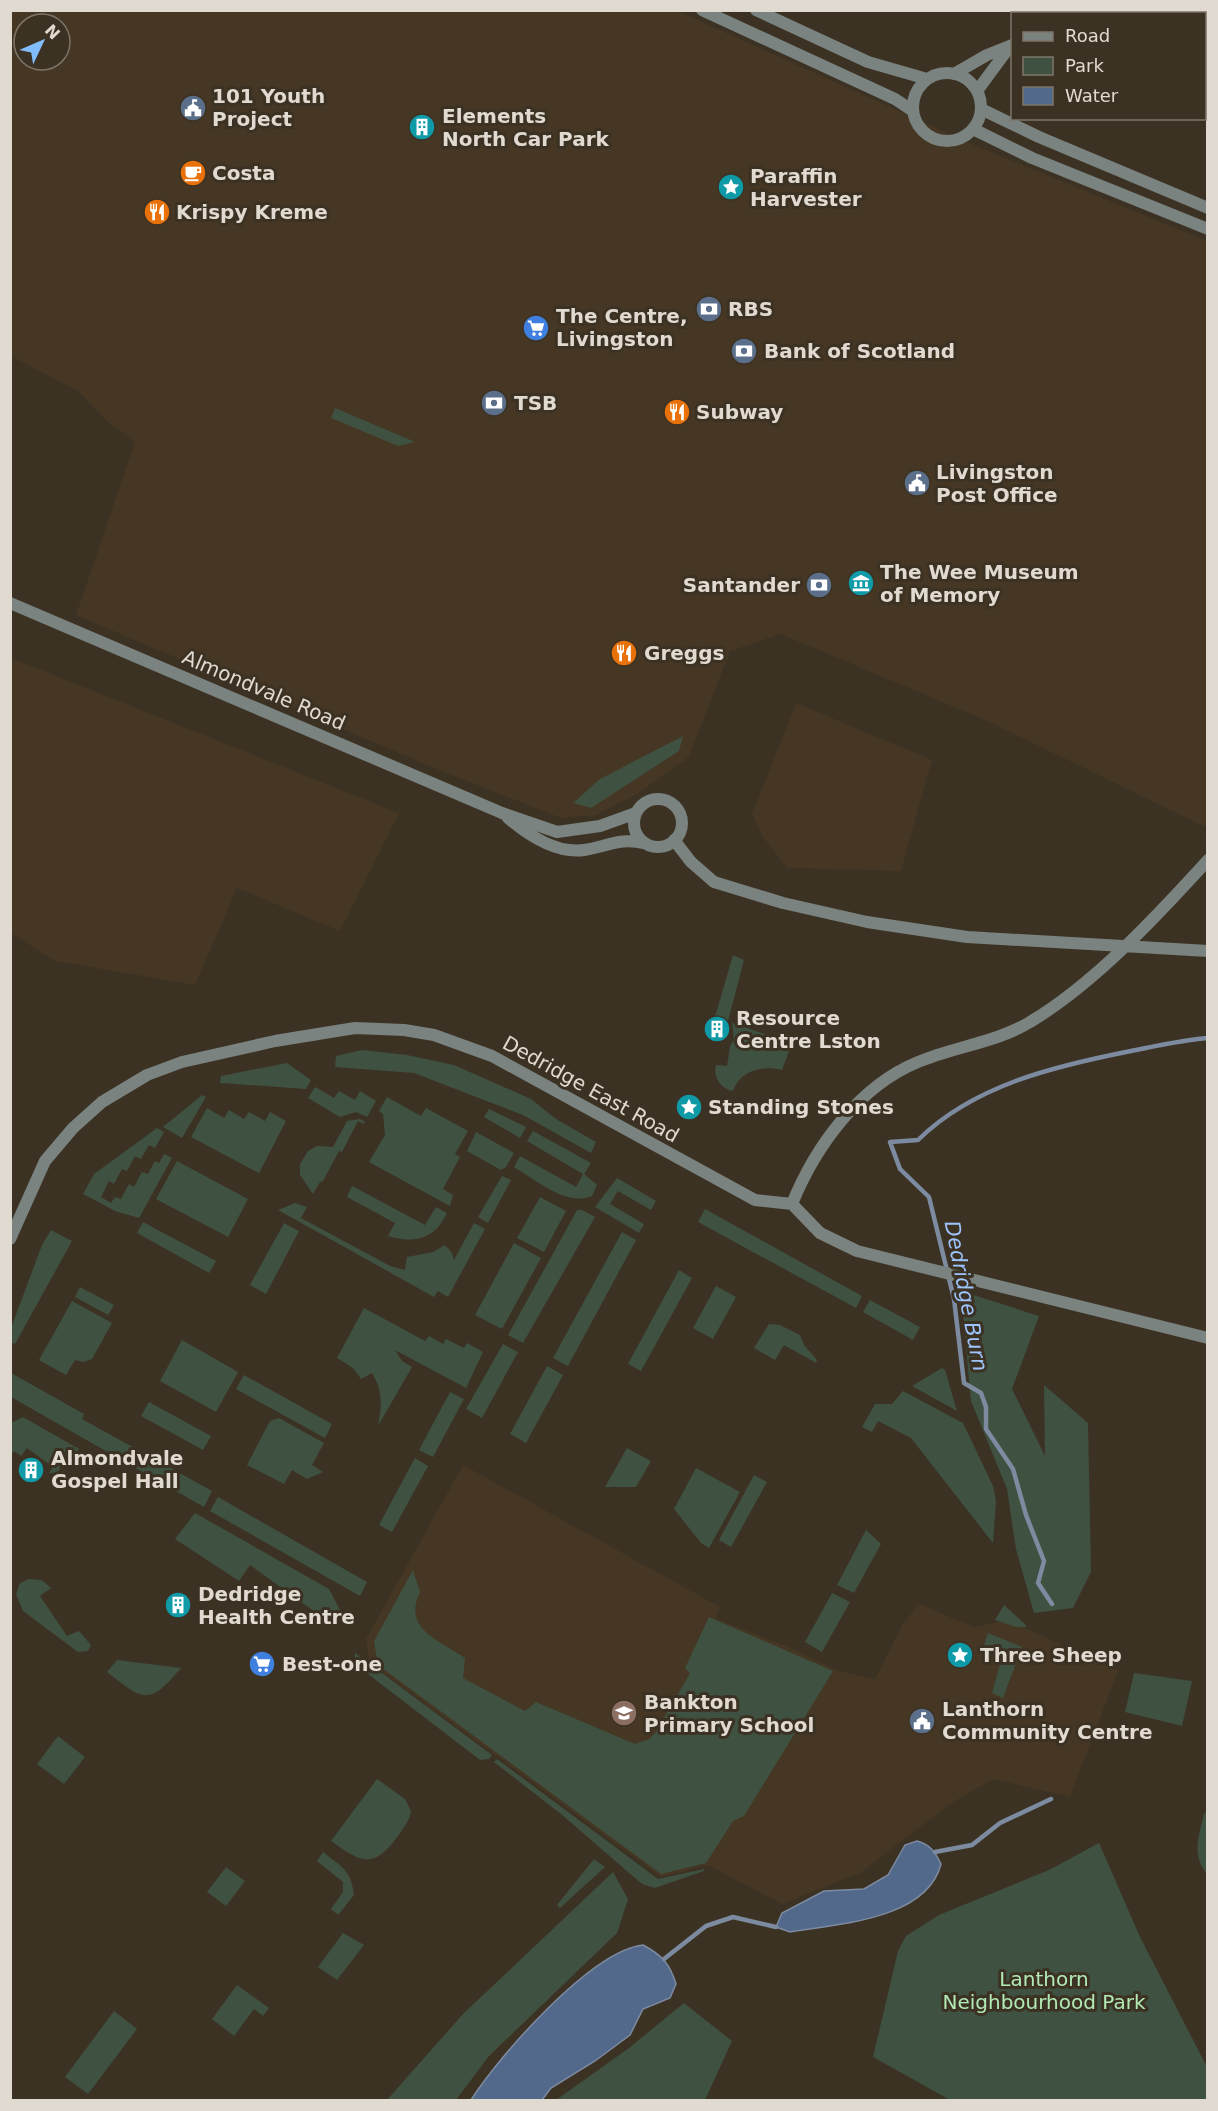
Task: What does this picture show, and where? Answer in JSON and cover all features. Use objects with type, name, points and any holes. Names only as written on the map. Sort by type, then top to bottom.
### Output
[{"type":"street","points":[[702,10],[896,99],[913,111]]},
{"type":"street","points":[[756,10],[868,62],[927,79]]},
{"type":"street","points":[[954,74],[987,55],[1011,45]]},
{"type":"street","points":[[977,91],[994,64],[1011,46]]},
{"type":"street","points":[[941,74],[954,74],[971,83],[977,91],[981,109],[973,129],[955,140],[934,139],[920,128],[913,111],[914,99],[919,87],[927,79],[941,74]]},
{"type":"street","points":[[981,109],[1040,137],[1208,208]]},
{"type":"street","points":[[973,129],[1032,158],[1208,229]]},
{"type":"street","name":"Almondvale Road","points":[[10,603],[502,813],[557,832],[600,826],[636,813]]},
{"type":"street","points":[[654,800],[672,804],[681,818],[679,834],[674,840],[659,847],[644,843],[634,829],[636,813],[641,806],[654,800]]},
{"type":"street","name":"Almondvale Road","points":[[502,813],[540,841],[560,847],[582,850],[620,841],[644,843]]},
{"type":"street","points":[[674,840],[691,862],[714,882],[783,903],[867,922],[967,937],[1178,950],[1204,948]]},
{"type":"street","points":[[1208,861],[1163,908],[1088,978],[1029,1023],[918,1062],[877,1085],[820,1148],[805,1172],[792,1204],[820,1233],[857,1251],[1208,1338]]},
{"type":"street","name":"Dedridge East Road","points":[[10,1239],[27,1197],[52,1153],[73,1128],[102,1102],[147,1075],[182,1062],[275,1041],[356,1028],[404,1030],[434,1035],[492,1056],[754,1200],[792,1204]]},
{"type":"shaded area","points":[[10,11],[678,11],[976,146],[1207,241],[1207,828],[992,723],[781,634],[730,651],[689,757],[637,794],[596,815],[561,818],[425,764],[76,615],[135,442],[107,421],[78,391],[11,356]]},
{"type":"shaded area","points":[[11,658],[399,813],[340,931],[237,888],[195,985],[55,961],[11,933]]},
{"type":"shaded area","points":[[796,703],[932,760],[901,871],[787,868],[763,837],[752,814]]},
{"type":"shaded area","name":"Bankton Primary School","points":[[463,1465],[720,1607],[716,1619],[786,1646],[836,1670],[875,1679],[903,1624],[919,1604],[974,1627],[1008,1620],[1118,1671],[1070,1797],[994,1779],[953,1802],[860,1873],[782,1904],[708,1865],[661,1877],[369,1662],[366,1639]]},
{"type":"green space","points":[[335,408],[415,442],[398,446],[331,418]]},
{"type":"green space","points":[[683,736],[679,751],[591,808],[573,803],[600,779]]},
{"type":"green space","points":[[733,955],[744,960],[728,1021],[715,1017]]},
{"type":"green space","points":[[732,1023],[792,1043],[782,1070],[767,1068],[753,1071],[741,1078],[733,1091],[722,1085],[715,1070],[716,1065],[727,1066],[730,1046],[734,1040]]},
{"type":"green space","points":[[362,1050],[407,1055],[454,1065],[531,1099],[556,1119],[596,1142],[591,1153],[523,1115],[414,1073],[335,1067],[336,1056]]},
{"type":"green space","points":[[287,1063],[311,1080],[306,1089],[220,1083],[221,1076]]},
{"type":"green space","points":[[315,1087],[334,1098],[339,1091],[355,1100],[360,1091],[376,1101],[367,1117],[356,1112],[340,1117],[308,1098]]},
{"type":"green space","points":[[202,1095],[206,1097],[182,1138],[163,1127]]},
{"type":"green space","points":[[387,1097],[421,1116],[426,1108],[468,1131],[455,1154],[460,1157],[443,1189],[453,1195],[450,1206],[369,1162],[385,1135],[383,1114],[379,1111]]},
{"type":"green space","points":[[207,1108],[224,1118],[229,1110],[244,1119],[249,1112],[265,1121],[270,1112],[286,1121],[259,1173],[191,1137]]},
{"type":"green space","points":[[489,1109],[526,1127],[520,1138],[484,1117]]},
{"type":"green space","points":[[360,1119],[365,1122],[364,1124],[358,1121],[342,1152],[339,1151],[323,1181],[313,1194],[300,1175],[300,1164],[308,1151],[317,1146],[333,1147],[347,1121]]},
{"type":"green space","points":[[157,1128],[164,1132],[155,1148],[149,1145],[141,1159],[135,1156],[127,1171],[122,1169],[114,1184],[109,1181],[101,1197],[111,1203],[115,1197],[121,1199],[129,1184],[134,1187],[142,1172],[148,1174],[155,1161],[159,1163],[164,1154],[172,1158],[139,1218],[115,1211],[83,1194],[94,1174]]},
{"type":"green space","points":[[533,1131],[591,1163],[584,1174],[597,1185],[592,1196],[572,1198],[562,1195],[514,1167],[520,1156],[576,1187],[583,1174],[527,1141]]},
{"type":"green space","points":[[476,1132],[514,1153],[506,1167],[501,1170],[467,1151]]},
{"type":"green space","points":[[177,1161],[248,1199],[228,1237],[156,1199]]},
{"type":"green space","points":[[502,1176],[511,1180],[488,1223],[478,1217]]},
{"type":"green space","points":[[617,1178],[656,1201],[651,1210],[618,1191],[610,1204],[644,1224],[639,1233],[595,1207]]},
{"type":"green space","points":[[352,1186],[425,1225],[436,1207],[447,1213],[437,1229],[423,1237],[407,1239],[388,1236],[395,1223],[347,1197]]},
{"type":"green space","points":[[540,1197],[566,1211],[544,1252],[517,1238]]},
{"type":"green space","points":[[295,1203],[307,1207],[301,1218],[390,1266],[405,1270],[407,1257],[433,1252],[445,1245],[452,1253],[454,1260],[474,1223],[485,1229],[448,1297],[438,1291],[434,1297],[278,1210]]},
{"type":"green space","points":[[705,1209],[862,1296],[856,1308],[698,1222]]},
{"type":"green space","points":[[577,1210],[582,1210],[595,1217],[523,1343],[508,1335]]},
{"type":"green space","points":[[143,1222],[216,1261],[209,1273],[137,1233]]},
{"type":"green space","points":[[284,1223],[299,1231],[266,1294],[250,1285]]},
{"type":"green space","points":[[51,1230],[72,1241],[15,1344],[11,1342],[11,1328],[42,1245]]},
{"type":"green space","points":[[622,1232],[636,1240],[568,1366],[553,1358]]},
{"type":"green space","points":[[514,1243],[541,1258],[502,1329],[475,1315]]},
{"type":"green space","points":[[679,1270],[692,1278],[641,1371],[628,1364]]},
{"type":"green space","points":[[716,1286],[736,1297],[713,1339],[693,1328]]},
{"type":"green space","points":[[80,1287],[114,1305],[108,1315],[75,1297]]},
{"type":"green space","points":[[961,1291],[1039,1316],[1012,1389],[1045,1456],[1044,1385],[1088,1423],[1091,1572],[1073,1608],[1034,1613],[1016,1549],[1007,1489],[971,1401]]},
{"type":"green space","points":[[870,1300],[920,1327],[913,1340],[863,1312]]},
{"type":"green space","points":[[72,1301],[112,1323],[92,1359],[83,1362],[75,1360],[66,1375],[39,1360]]},
{"type":"green space","points":[[364,1308],[425,1341],[429,1336],[443,1344],[446,1339],[464,1348],[467,1343],[483,1352],[466,1388],[395,1350],[402,1361],[412,1367],[378,1426],[381,1399],[372,1373],[361,1379],[353,1368],[337,1358]]},
{"type":"green space","points":[[769,1324],[780,1325],[800,1335],[804,1345],[817,1360],[816,1363],[784,1345],[775,1360],[754,1348]]},
{"type":"green space","points":[[182,1340],[238,1372],[216,1412],[160,1381]]},
{"type":"green space","points":[[503,1344],[518,1352],[482,1418],[466,1409]]},
{"type":"green space","points":[[547,1366],[563,1375],[526,1443],[510,1434]]},
{"type":"green space","points":[[942,1368],[945,1370],[957,1411],[912,1386]]},
{"type":"green space","points":[[11,1373],[84,1414],[82,1419],[212,1491],[204,1507],[11,1397]]},
{"type":"green space","points":[[244,1375],[332,1424],[325,1438],[236,1389]]},
{"type":"green space","points":[[903,1391],[963,1423],[993,1486],[996,1501],[993,1543],[911,1438],[878,1421],[872,1432],[862,1427],[875,1404],[892,1404]]},
{"type":"green space","points":[[450,1392],[464,1399],[433,1457],[419,1450]]},
{"type":"green space","points":[[149,1402],[211,1436],[203,1450],[141,1416]]},
{"type":"green space","points":[[23,1417],[79,1449],[71,1463],[60,1467],[58,1474],[49,1473],[53,1467],[27,1448],[21,1456],[14,1451],[11,1455],[11,1423]]},
{"type":"green space","points":[[279,1418],[324,1443],[312,1465],[323,1472],[307,1479],[292,1470],[284,1484],[247,1465],[270,1421]]},
{"type":"green space","points":[[627,1448],[651,1461],[636,1487],[605,1487]]},
{"type":"green space","points":[[415,1458],[428,1466],[392,1532],[379,1525]]},
{"type":"green space","points":[[696,1468],[740,1492],[709,1548],[701,1543],[674,1509]]},
{"type":"green space","points":[[754,1475],[767,1482],[731,1547],[719,1540]]},
{"type":"green space","points":[[218,1497],[367,1582],[360,1596],[210,1511]]},
{"type":"green space","points":[[195,1513],[329,1589],[343,1616],[333,1625],[250,1565],[239,1581],[175,1539]]},
{"type":"green space","points":[[866,1530],[881,1544],[854,1593],[837,1585]]},
{"type":"green space","points":[[413,1570],[420,1592],[416,1605],[419,1624],[435,1639],[465,1658],[463,1678],[525,1711],[536,1702],[635,1744],[649,1739],[656,1732],[690,1673],[685,1668],[709,1617],[833,1671],[744,1816],[733,1821],[706,1863],[661,1874],[378,1665],[374,1641]]},
{"type":"green space","points":[[29,1579],[42,1580],[51,1588],[40,1596],[67,1636],[79,1631],[91,1645],[88,1651],[78,1652],[23,1611],[16,1594],[20,1583]]},
{"type":"green space","points":[[832,1593],[850,1602],[822,1652],[805,1642]]},
{"type":"green space","points":[[1004,1605],[1026,1627],[1016,1627],[995,1620]]},
{"type":"green space","points":[[988,1633],[1022,1647],[1003,1698],[992,1693],[1000,1664],[993,1649],[984,1645]]},
{"type":"green space","points":[[355,1653],[492,1755],[489,1759],[480,1760],[355,1664]]},
{"type":"green space","points":[[117,1660],[181,1668],[161,1689],[146,1695],[130,1689],[107,1672]]},
{"type":"green space","points":[[1134,1673],[1192,1681],[1182,1726],[1125,1712]]},
{"type":"green space","points":[[58,1736],[85,1757],[64,1784],[37,1764]]},
{"type":"green space","points":[[497,1759],[658,1879],[704,1869],[704,1871],[655,1888],[642,1884],[561,1814],[494,1762]]},
{"type":"green space","points":[[377,1779],[405,1799],[411,1811],[405,1826],[386,1850],[379,1856],[364,1859],[349,1853],[331,1841]]},
{"type":"green space","points":[[1207,1811],[1207,1874],[1199,1860],[1198,1845],[1204,1814]]},
{"type":"green space","name":"Lanthorn Neighbourhood Park","points":[[1099,1843],[1140,1937],[1207,2067],[1207,2100],[950,2100],[873,2057],[898,1951],[906,1936],[939,1915],[1049,1870]]},
{"type":"green space","points":[[323,1852],[348,1874],[353,1887],[354,1895],[338,1915],[331,1909],[343,1892],[343,1882],[317,1861]]},
{"type":"green space","points":[[594,1859],[605,1867],[560,1908],[557,1905]]},
{"type":"green space","points":[[226,1867],[245,1881],[226,1906],[207,1892]]},
{"type":"green space","points":[[613,1872],[628,1899],[617,1933],[489,2056],[456,2100],[387,2100],[463,2014]]},
{"type":"green space","points":[[343,1933],[364,1945],[337,1980],[318,1967]]},
{"type":"green space","points":[[237,1985],[269,2008],[263,2016],[254,2009],[234,2036],[212,2019]]},
{"type":"green space","points":[[684,2003],[732,2041],[705,2100],[556,2100],[629,2048]]},
{"type":"green space","points":[[114,2011],[137,2029],[88,2094],[65,2077]]},
{"type":"water","points":[[917,1841],[932,1849],[941,1864],[932,1883],[918,1897],[899,1908],[855,1922],[790,1932],[776,1927],[782,1913],[824,1891],[864,1889],[888,1875],[905,1845]]},
{"type":"water","points":[[643,1945],[664,1961],[676,1984],[670,1998],[643,2009],[630,2035],[595,2061],[551,2088],[542,2100],[471,2100],[524,2033],[573,1985],[622,1952]]},
{"type":"waterway","name":"Dedridge Burn","points":[[1052,1604],[1038,1583],[1044,1561],[1026,1515],[1013,1469],[986,1429],[986,1407],[981,1393],[964,1383],[954,1299],[929,1197],[900,1169],[890,1142],[918,1140],[964,1105],[1017,1080],[1102,1057],[1208,1038]]},
{"type":"waterway","name":"Dedridge Burn","points":[[935,1852],[972,1845],[1000,1823],[1051,1799]]},
{"type":"waterway","name":"Dedridge Burn","points":[[664,1959],[706,1926],[733,1917],[776,1927]]},
{"type":"place","name":"101 Youth Project","points":[[193,108]]},
{"type":"place","name":"Elements North Car Park","points":[[422,127]]},
{"type":"place","name":"Costa","points":[[193,173]]},
{"type":"place","name":"Paraffin Harvester","points":[[731,187]]},
{"type":"place","name":"Krispy Kreme","points":[[157,212]]},
{"type":"place","name":"RBS","points":[[709,309]]},
{"type":"place","name":"The Centre, Livingston","points":[[536,328]]},
{"type":"place","name":"Bank of Scotland","points":[[744,351]]},
{"type":"place","name":"TSB","points":[[494,403]]},
{"type":"place","name":"Subway","points":[[677,412]]},
{"type":"place","name":"Livingston Post Office","points":[[917,483]]},
{"type":"place","name":"The Wee Museum of Memory","points":[[861,583]]},
{"type":"place","name":"Santander","points":[[819,585]]},
{"type":"place","name":"Greggs","points":[[624,653]]},
{"type":"place","name":"Resource Centre Lston","points":[[717,1029]]},
{"type":"place","name":"Standing Stones","points":[[689,1107]]},
{"type":"place","name":"Almondvale Gospel Hall","points":[[31,1470]]},
{"type":"place","name":"Dedridge Health Centre","points":[[178,1605]]},
{"type":"place","name":"Three Sheep","points":[[960,1655]]},
{"type":"place","name":"Best-one","points":[[262,1664]]},
{"type":"place","name":"Bankton Primary School","points":[[624,1713]]},
{"type":"place","name":"Lanthorn Community Centre","points":[[922,1721]]}]
